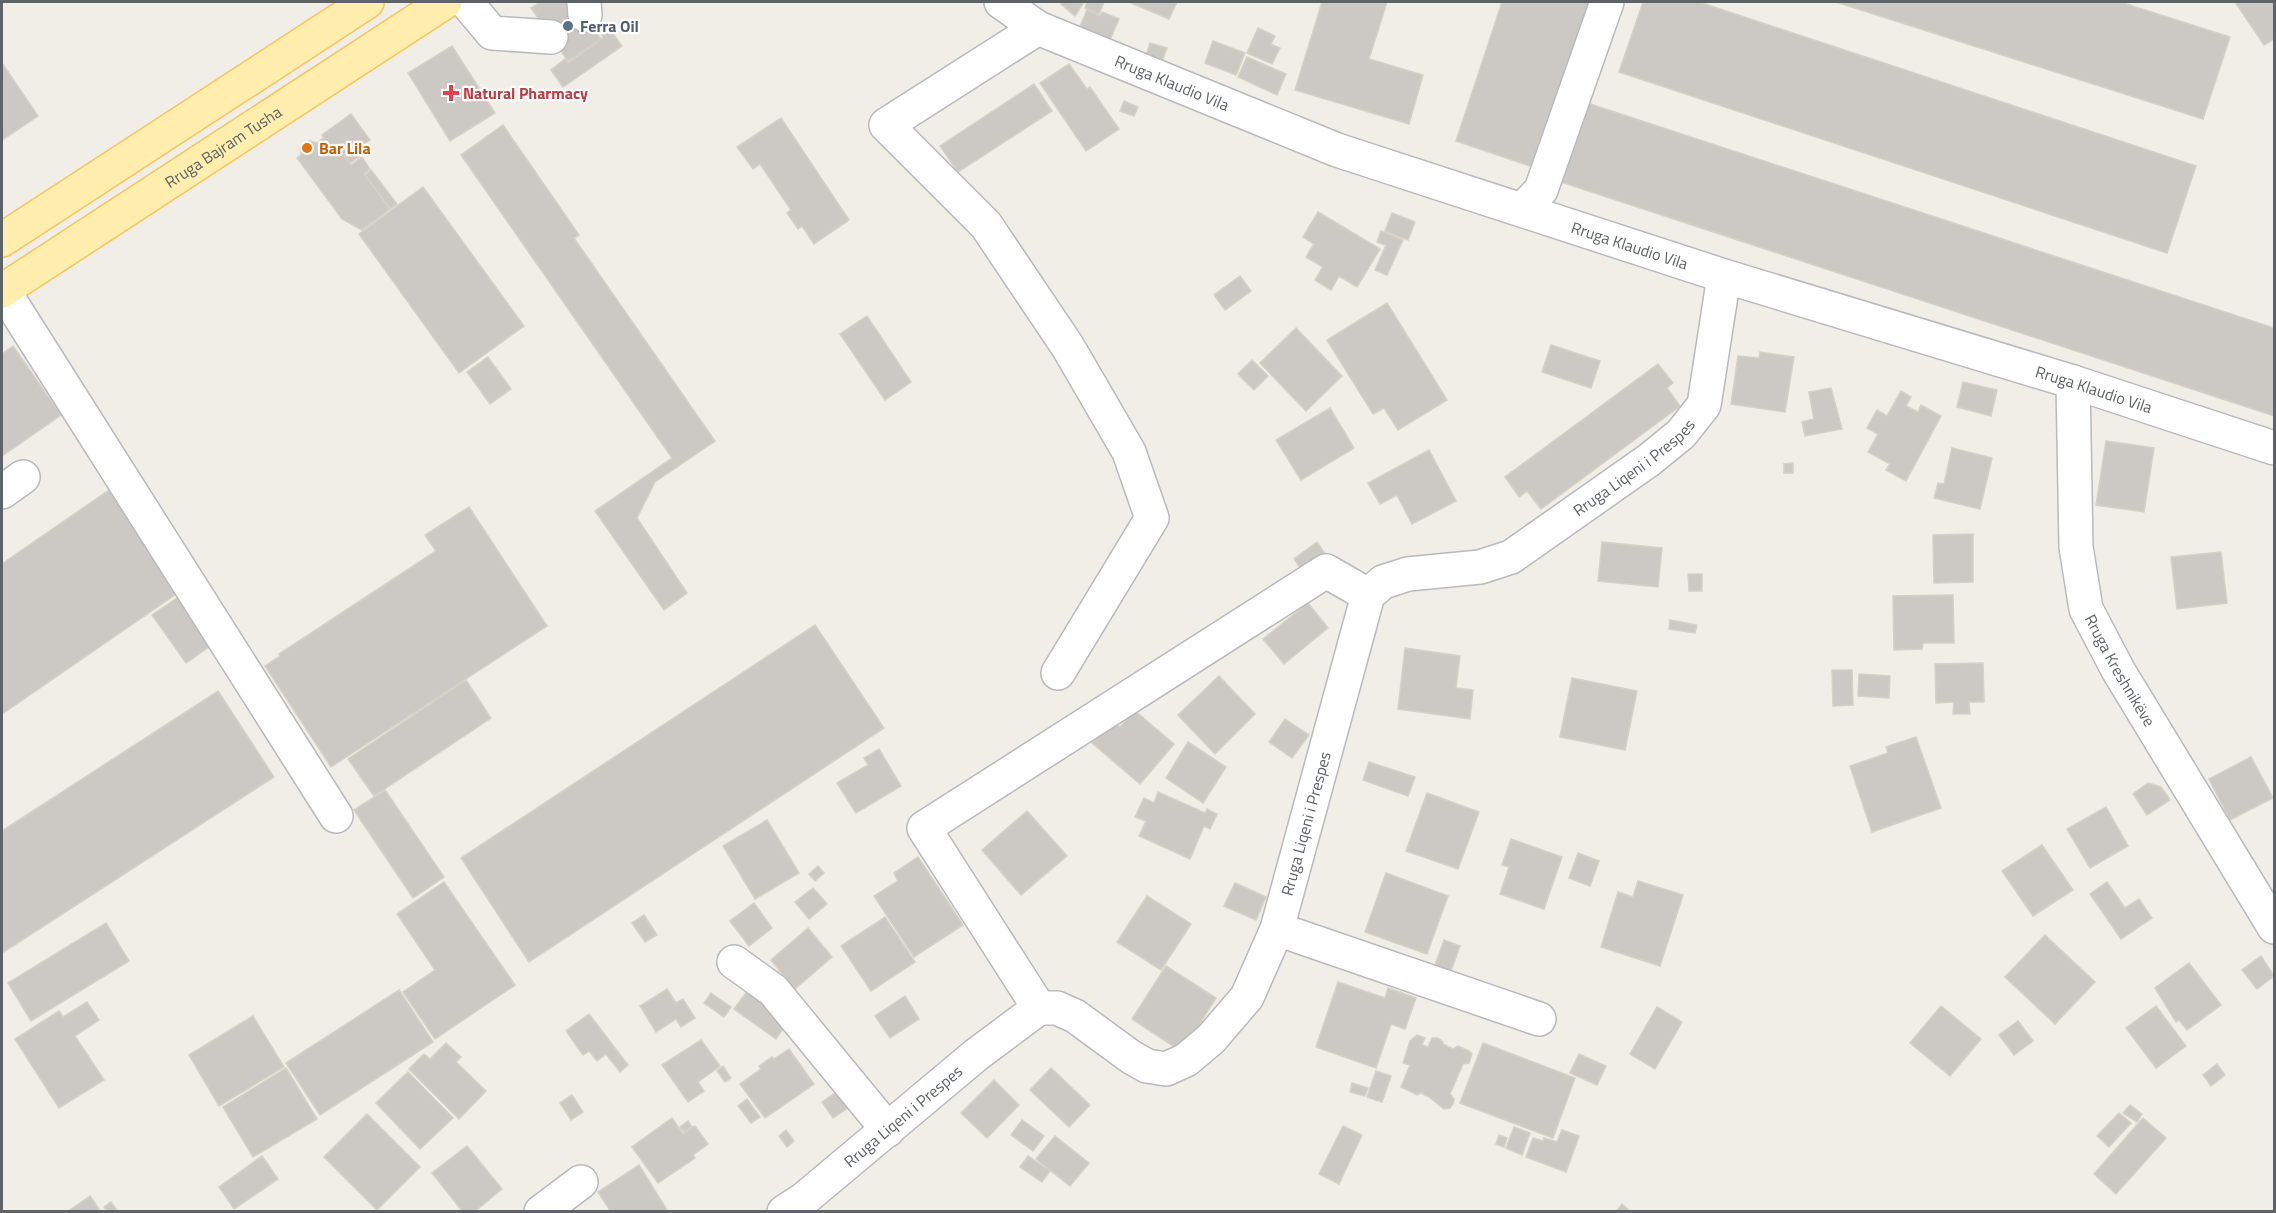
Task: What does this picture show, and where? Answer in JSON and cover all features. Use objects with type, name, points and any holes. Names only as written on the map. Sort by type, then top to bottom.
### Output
[{"type":"main road","name":"Rruga Bajram Tusha","points":[[2,290],[445,2]]},
{"type":"main road","points":[[2,240],[361,3]]},
{"type":"street","points":[[466,2],[492,33],[551,37]]},
{"type":"street","name":"Rruga Klaudio Vila","points":[[1001,2],[1038,28],[1337,150],[1724,276],[2073,381],[2274,447]]},
{"type":"street","points":[[1523,209],[1541,190],[1607,2]]},
{"type":"street","points":[[1038,28],[886,125],[986,225],[1068,347],[1129,452],[1152,518],[1058,673]]},
{"type":"street","name":"Rruga Liqeni i Prespes","points":[[784,1212],[804,1199],[976,1056],[1039,1008],[1057,1008],[1075,1016],[1147,1066],[1166,1069],[1186,1060],[1211,1039],[1247,997],[1277,929],[1368,595],[1383,582],[1408,574],[1480,567],[1511,557],[1649,460],[1681,434],[1704,405],[1724,276]]},
{"type":"street","points":[[2,290],[336,816]]},
{"type":"street","name":"Rruga Kreshnikëve","points":[[2073,381],[2076,547],[2086,609],[2118,670],[2274,927]]},
{"type":"street","points":[[1039,1008],[924,828],[1326,571],[1368,595]]},
{"type":"street","points":[[1277,929],[1539,1019]]},
{"type":"street","points":[[734,962],[773,990],[888,1130]]},
{"type":"street","points":[[541,1212],[581,1182]]},
{"type":"building","name":"Ferra Oil","points":[[541,2],[575,2],[601,39],[568,61],[531,8]]},
{"type":"building","points":[[1063,2],[1084,2],[1075,16],[1061,4]]},
{"type":"building","points":[[1087,2],[1104,2],[1099,14],[1085,8]]},
{"type":"building","points":[[1129,2],[1177,2],[1169,19]]},
{"type":"building","points":[[1322,2],[1387,2],[1369,59],[1423,75],[1409,124],[1295,90]]},
{"type":"building","points":[[1502,2],[1595,2],[1539,169],[1456,141]]},
{"type":"building","points":[[1643,2],[1699,2],[2196,166],[2167,253],[1619,72]]},
{"type":"building","points":[[1836,2],[2120,2],[2230,37],[2203,119]]},
{"type":"building","points":[[2235,2],[2274,2],[2274,39],[2264,45]]},
{"type":"building","points":[[1087,10],[1100,16],[1102,12],[1119,19],[1109,42],[1079,29]]},
{"type":"building","points":[[1258,28],[1275,36],[1271,44],[1280,48],[1272,64],[1247,53]]},
{"type":"building","points":[[610,30],[622,46],[563,87],[551,70],[565,59],[568,63],[603,38],[602,35]]},
{"type":"building","points":[[1213,41],[1245,53],[1236,75],[1205,63]]},
{"type":"building","points":[[1150,43],[1167,48],[1161,64],[1145,59]]},
{"type":"building","name":"Natural Pharmacy","points":[[452,46],[495,113],[450,141],[408,73]]},
{"type":"building","points":[[1247,57],[1286,74],[1277,95],[1238,77]]},
{"type":"building","points":[[2,63],[38,116],[2,140]]},
{"type":"building","points":[[1069,64],[1087,89],[1090,87],[1119,129],[1086,151],[1040,83]]},
{"type":"building","points":[[1034,84],[1052,111],[958,172],[940,146]]},
{"type":"building","points":[[1124,101],[1138,107],[1134,116],[1120,111]]},
{"type":"building","points":[[1584,102],[2274,328],[2274,416],[1558,181]]},
{"type":"building","points":[[351,114],[370,140],[362,145],[367,151],[350,163],[340,149],[335,153],[322,135]]},
{"type":"building","points":[[781,118],[849,220],[814,244],[802,226],[798,229],[787,213],[791,210],[760,164],[753,169],[737,147]]},
{"type":"building","points":[[503,125],[579,235],[574,238],[715,441],[655,482],[637,518],[687,593],[664,610],[595,511],[672,458],[461,155]]},
{"type":"building","points":[[323,138],[335,154],[340,151],[351,165],[362,157],[370,169],[364,174],[390,209],[362,230],[342,219],[297,158],[301,155],[300,148],[304,143],[310,141],[317,143]]},
{"type":"building","points":[[371,170],[397,204],[390,209],[365,175]]},
{"type":"building","points":[[423,187],[524,326],[459,373],[359,234]]},
{"type":"building","points":[[1318,212],[1380,249],[1357,287],[1339,276],[1331,290],[1315,280],[1323,267],[1306,257],[1314,244],[1303,237]]},
{"type":"building","points":[[1392,213],[1415,222],[1408,240],[1385,231]]},
{"type":"building","points":[[1381,231],[1403,240],[1387,275],[1375,270],[1386,245],[1377,242]]},
{"type":"building","points":[[1240,276],[1251,291],[1225,310],[1214,295]]},
{"type":"building","points":[[1387,303],[1447,400],[1398,430],[1384,408],[1373,414],[1327,340]]},
{"type":"building","points":[[867,316],[911,382],[885,400],[840,334]]},
{"type":"building","points":[[1296,328],[1342,376],[1306,411],[1260,363]]},
{"type":"building","points":[[1551,345],[1600,361],[1591,388],[1542,372]]},
{"type":"building","points":[[13,346],[61,415],[2,456],[2,354]]},
{"type":"building","points":[[1760,352],[1794,357],[1785,412],[1731,404],[1738,356],[1759,358]]},
{"type":"building","points":[[488,357],[511,389],[490,404],[467,372]]},
{"type":"building","points":[[1252,360],[1268,376],[1254,390],[1238,374]]},
{"type":"building","points":[[1658,364],[1673,383],[1667,388],[1680,406],[1541,509],[1527,491],[1519,497],[1505,477]]},
{"type":"building","points":[[1963,382],[1997,390],[1991,416],[1957,407]]},
{"type":"building","points":[[1831,388],[1842,429],[1805,436],[1802,422],[1814,419],[1809,392]]},
{"type":"building","points":[[1901,391],[1911,397],[1906,406],[1918,412],[1921,405],[1941,416],[1906,481],[1886,470],[1890,464],[1868,452],[1878,434],[1867,428],[1877,410],[1887,416]]},
{"type":"building","points":[[1330,408],[1354,448],[1301,480],[1276,440]]},
{"type":"building","points":[[2106,441],[2154,448],[2144,512],[2096,505]]},
{"type":"building","points":[[1952,448],[1992,458],[1980,509],[1934,498],[1938,483],[1944,484]]},
{"type":"building","points":[[1429,450],[1456,501],[1412,524],[1397,495],[1380,504],[1368,483]]},
{"type":"building","points":[[1793,463],[1793,473],[1784,473],[1784,464]]},
{"type":"building","points":[[109,490],[179,592],[2,714],[2,564]]},
{"type":"building","points":[[469,507],[547,626],[331,767],[265,666],[280,656],[279,654],[436,551],[425,535]]},
{"type":"building","points":[[1973,534],[1973,582],[1934,583],[1933,535]]},
{"type":"building","points":[[1317,542],[1330,561],[1307,577],[1294,559]]},
{"type":"building","points":[[1602,542],[1662,548],[1658,587],[1598,581]]},
{"type":"building","points":[[2221,552],[2227,603],[2177,609],[2171,557]]},
{"type":"building","points":[[1688,574],[1702,574],[1702,591],[1689,591]]},
{"type":"building","points":[[1953,595],[1954,643],[1923,643],[1922,649],[1894,650],[1893,596]]},
{"type":"building","points":[[180,596],[213,644],[186,663],[152,615]]},
{"type":"building","points":[[1308,603],[1328,628],[1284,664],[1263,639]]},
{"type":"building","points":[[1670,620],[1697,625],[1695,633],[1669,629]]},
{"type":"building","points":[[815,625],[884,728],[529,962],[461,858]]},
{"type":"building","points":[[1405,648],[1460,656],[1456,688],[1473,690],[1470,719],[1398,709]]},
{"type":"building","points":[[1983,663],[1984,702],[1969,702],[1970,714],[1953,714],[1954,702],[1936,703],[1935,664]]},
{"type":"building","points":[[1832,670],[1852,670],[1853,705],[1833,706]]},
{"type":"building","points":[[1859,674],[1890,676],[1889,698],[1858,696]]},
{"type":"building","points":[[1219,676],[1255,714],[1215,754],[1178,715]]},
{"type":"building","points":[[1572,678],[1637,691],[1625,750],[1560,737]]},
{"type":"building","points":[[466,680],[491,718],[374,796],[348,759]]},
{"type":"building","points":[[218,691],[274,777],[2,953],[2,831]]},
{"type":"building","points":[[1134,710],[1174,744],[1140,784],[1092,743],[1112,720],[1120,727]]},
{"type":"building","points":[[1285,719],[1309,735],[1292,758],[1269,742]]},
{"type":"building","points":[[1916,737],[1941,808],[1872,832],[1850,766],[1888,753],[1886,747]]},
{"type":"building","points":[[1188,742],[1226,767],[1203,803],[1166,778]]},
{"type":"building","points":[[879,749],[901,786],[856,813],[837,783],[868,765],[864,758]]},
{"type":"building","points":[[2251,757],[2273,798],[2230,820],[2209,779]]},
{"type":"building","points":[[1369,762],[1415,777],[1408,796],[1363,780]]},
{"type":"building","points":[[2148,783],[2161,787],[2170,800],[2147,815],[2133,794]]},
{"type":"building","points":[[385,790],[444,877],[413,898],[354,810]]},
{"type":"building","points":[[1158,792],[1205,813],[1207,809],[1217,814],[1210,829],[1204,826],[1190,859],[1139,836],[1146,821],[1135,817],[1144,798],[1154,803]]},
{"type":"building","points":[[1427,793],[1479,812],[1458,869],[1406,851]]},
{"type":"building","points":[[2106,807],[2128,846],[2090,868],[2067,829]]},
{"type":"building","points":[[1027,811],[1067,856],[1021,895],[982,850]]},
{"type":"building","points":[[767,820],[799,873],[755,899],[723,846]]},
{"type":"building","points":[[1511,839],[1562,857],[1544,909],[1500,894],[1509,867],[1502,865]]},
{"type":"building","points":[[2042,845],[2073,890],[2033,916],[2002,871]]},
{"type":"building","points":[[1578,853],[1599,861],[1590,886],[1569,878]]},
{"type":"building","points":[[918,857],[963,925],[914,957],[874,896],[898,881],[894,873]]},
{"type":"building","points":[[818,866],[824,873],[815,881],[809,874]]},
{"type":"building","points":[[1386,873],[1448,896],[1427,954],[1365,932]]},
{"type":"building","points":[[1638,881],[1683,895],[1660,966],[1601,947],[1618,892],[1633,897]]},
{"type":"building","points":[[444,882],[515,985],[435,1039],[403,992],[435,970],[397,914]]},
{"type":"building","points":[[2107,882],[2125,908],[2139,899],[2152,918],[2121,939],[2090,894]]},
{"type":"building","points":[[1235,883],[1266,897],[1256,920],[1224,906]]},
{"type":"building","points":[[813,888],[827,904],[809,919],[795,902]]},
{"type":"building","points":[[1147,896],[1191,924],[1161,970],[1117,942]]},
{"type":"building","points":[[754,903],[772,928],[749,946],[730,921]]},
{"type":"building","points":[[644,915],[657,935],[645,942],[632,923]]},
{"type":"building","points":[[885,917],[915,962],[871,991],[841,946]]},
{"type":"building","points":[[106,923],[129,961],[31,1021],[8,983]]},
{"type":"building","points":[[808,928],[832,957],[795,989],[771,960]]},
{"type":"building","points":[[2045,935],[2095,982],[2055,1024],[2005,977]]},
{"type":"building","points":[[1444,940],[1460,946],[1450,974],[1434,968]]},
{"type":"building","points":[[2261,956],[2274,976],[2257,989],[2242,970]]},
{"type":"building","points":[[2189,963],[2221,1005],[2187,1030],[2179,1020],[2176,1022],[2155,988]]},
{"type":"building","points":[[1166,966],[1216,998],[1182,1052],[1132,1019]]},
{"type":"building","points":[[1338,982],[1385,998],[1388,988],[1416,998],[1405,1029],[1391,1024],[1376,1068],[1316,1047]]},
{"type":"building","points":[[751,986],[792,1016],[776,1039],[734,1009]]},
{"type":"building","points":[[667,989],[676,1003],[683,999],[695,1018],[681,1027],[676,1019],[656,1032],[640,1006]]},
{"type":"building","points":[[399,990],[433,1042],[320,1115],[286,1063]]},
{"type":"building","points":[[711,993],[731,1007],[724,1017],[704,1003]]},
{"type":"building","points":[[905,996],[919,1019],[890,1038],[875,1016]]},
{"type":"building","points":[[87,1002],[99,1020],[75,1036],[104,1080],[59,1108],[15,1039],[59,1011],[63,1017]]},
{"type":"building","points":[[1941,1006],[1981,1039],[1950,1076],[1910,1043]]},
{"type":"building","points":[[2156,1006],[2186,1046],[2156,1068],[2126,1028]]},
{"type":"building","points":[[1657,1007],[1682,1022],[1655,1069],[1630,1054]]},
{"type":"building","points":[[589,1014],[628,1065],[620,1072],[606,1054],[597,1061],[589,1051],[583,1055],[566,1031]]},
{"type":"building","points":[[253,1016],[284,1067],[219,1106],[189,1055]]},
{"type":"building","points":[[2018,1021],[2033,1041],[2014,1055],[1999,1035]]},
{"type":"building","points":[[1417,1035],[1425,1038],[1422,1045],[1428,1047],[1432,1038],[1438,1038],[1443,1044],[1453,1049],[1458,1046],[1472,1054],[1469,1063],[1463,1064],[1450,1094],[1454,1099],[1450,1108],[1444,1109],[1429,1097],[1421,1093],[1417,1095],[1401,1087],[1410,1065],[1403,1063],[1410,1041]]},
{"type":"building","points":[[701,1040],[720,1066],[698,1082],[704,1091],[688,1102],[662,1065]]},
{"type":"building","points":[[446,1043],[461,1057],[456,1062],[486,1091],[459,1119],[409,1069],[424,1054],[430,1059]]},
{"type":"building","points":[[1483,1043],[1575,1078],[1553,1138],[1460,1103]]},
{"type":"building","points":[[789,1049],[814,1084],[765,1118],[740,1084],[761,1069],[759,1066]]},
{"type":"building","points":[[1579,1054],[1606,1066],[1597,1085],[1570,1073]]},
{"type":"building","points":[[2217,1064],[2225,1075],[2211,1086],[2203,1075]]},
{"type":"building","points":[[723,1066],[731,1078],[725,1082],[717,1071]]},
{"type":"building","points":[[286,1068],[317,1119],[253,1157],[223,1107]]},
{"type":"building","points":[[1051,1068],[1090,1105],[1069,1127],[1030,1090]]},
{"type":"building","points":[[1376,1071],[1391,1076],[1382,1102],[1367,1097]]},
{"type":"building","points":[[408,1072],[453,1118],[420,1149],[376,1103]]},
{"type":"building","points":[[994,1080],[1019,1105],[987,1138],[961,1113]]},
{"type":"building","points":[[1352,1083],[1368,1088],[1365,1096],[1350,1092]]},
{"type":"building","points":[[845,1086],[857,1102],[833,1118],[822,1102]]},
{"type":"building","points":[[572,1095],[583,1112],[571,1120],[560,1103]]},
{"type":"building","points":[[747,1099],[760,1117],[751,1123],[738,1106]]},
{"type":"building","points":[[2130,1105],[2142,1114],[2137,1122],[2123,1113]]},
{"type":"building","points":[[2119,1113],[2131,1123],[2109,1147],[2097,1136]]},
{"type":"building","points":[[367,1114],[420,1167],[377,1210],[324,1157]]},
{"type":"building","points":[[672,1118],[683,1134],[695,1126],[708,1144],[693,1155],[695,1158],[658,1183],[632,1147]]},
{"type":"building","points":[[2143,1118],[2166,1138],[2116,1194],[2094,1174]]},
{"type":"building","points":[[1022,1120],[1044,1136],[1033,1151],[1011,1135]]},
{"type":"building","points":[[688,1121],[692,1127],[684,1132],[680,1127]]},
{"type":"building","points":[[1343,1126],[1362,1135],[1339,1184],[1319,1174]]},
{"type":"building","points":[[1514,1127],[1530,1133],[1522,1155],[1506,1148]]},
{"type":"building","points":[[786,1130],[794,1141],[787,1147],[779,1136]]},
{"type":"building","points":[[1562,1130],[1579,1136],[1566,1172],[1526,1157],[1533,1138],[1543,1141],[1544,1138],[1557,1142]]},
{"type":"building","points":[[1499,1135],[1507,1138],[1504,1147],[1496,1144]]},
{"type":"building","points":[[1055,1136],[1089,1163],[1070,1186],[1036,1159]]},
{"type":"building","points":[[467,1146],[502,1189],[474,1212],[463,1212],[432,1173]]},
{"type":"building","points":[[262,1156],[278,1179],[234,1209],[219,1187]]},
{"type":"building","points":[[1028,1156],[1050,1171],[1042,1182],[1020,1167]]},
{"type":"building","points":[[639,1165],[667,1210],[664,1212],[611,1212],[598,1192]]},
{"type":"building","points":[[90,1196],[101,1212],[67,1212]]},
{"type":"building","points":[[111,1202],[118,1212],[108,1212],[104,1207]]},
{"type":"building","points":[[1622,1204],[1631,1212],[1616,1212]]},
{"type":"place","name":"Ferra Oil","points":[[568,26]]},
{"type":"place","name":"Natural Pharmacy","points":[[451,93]]},
{"type":"place","name":"Bar Lila","points":[[307,148]]}]
